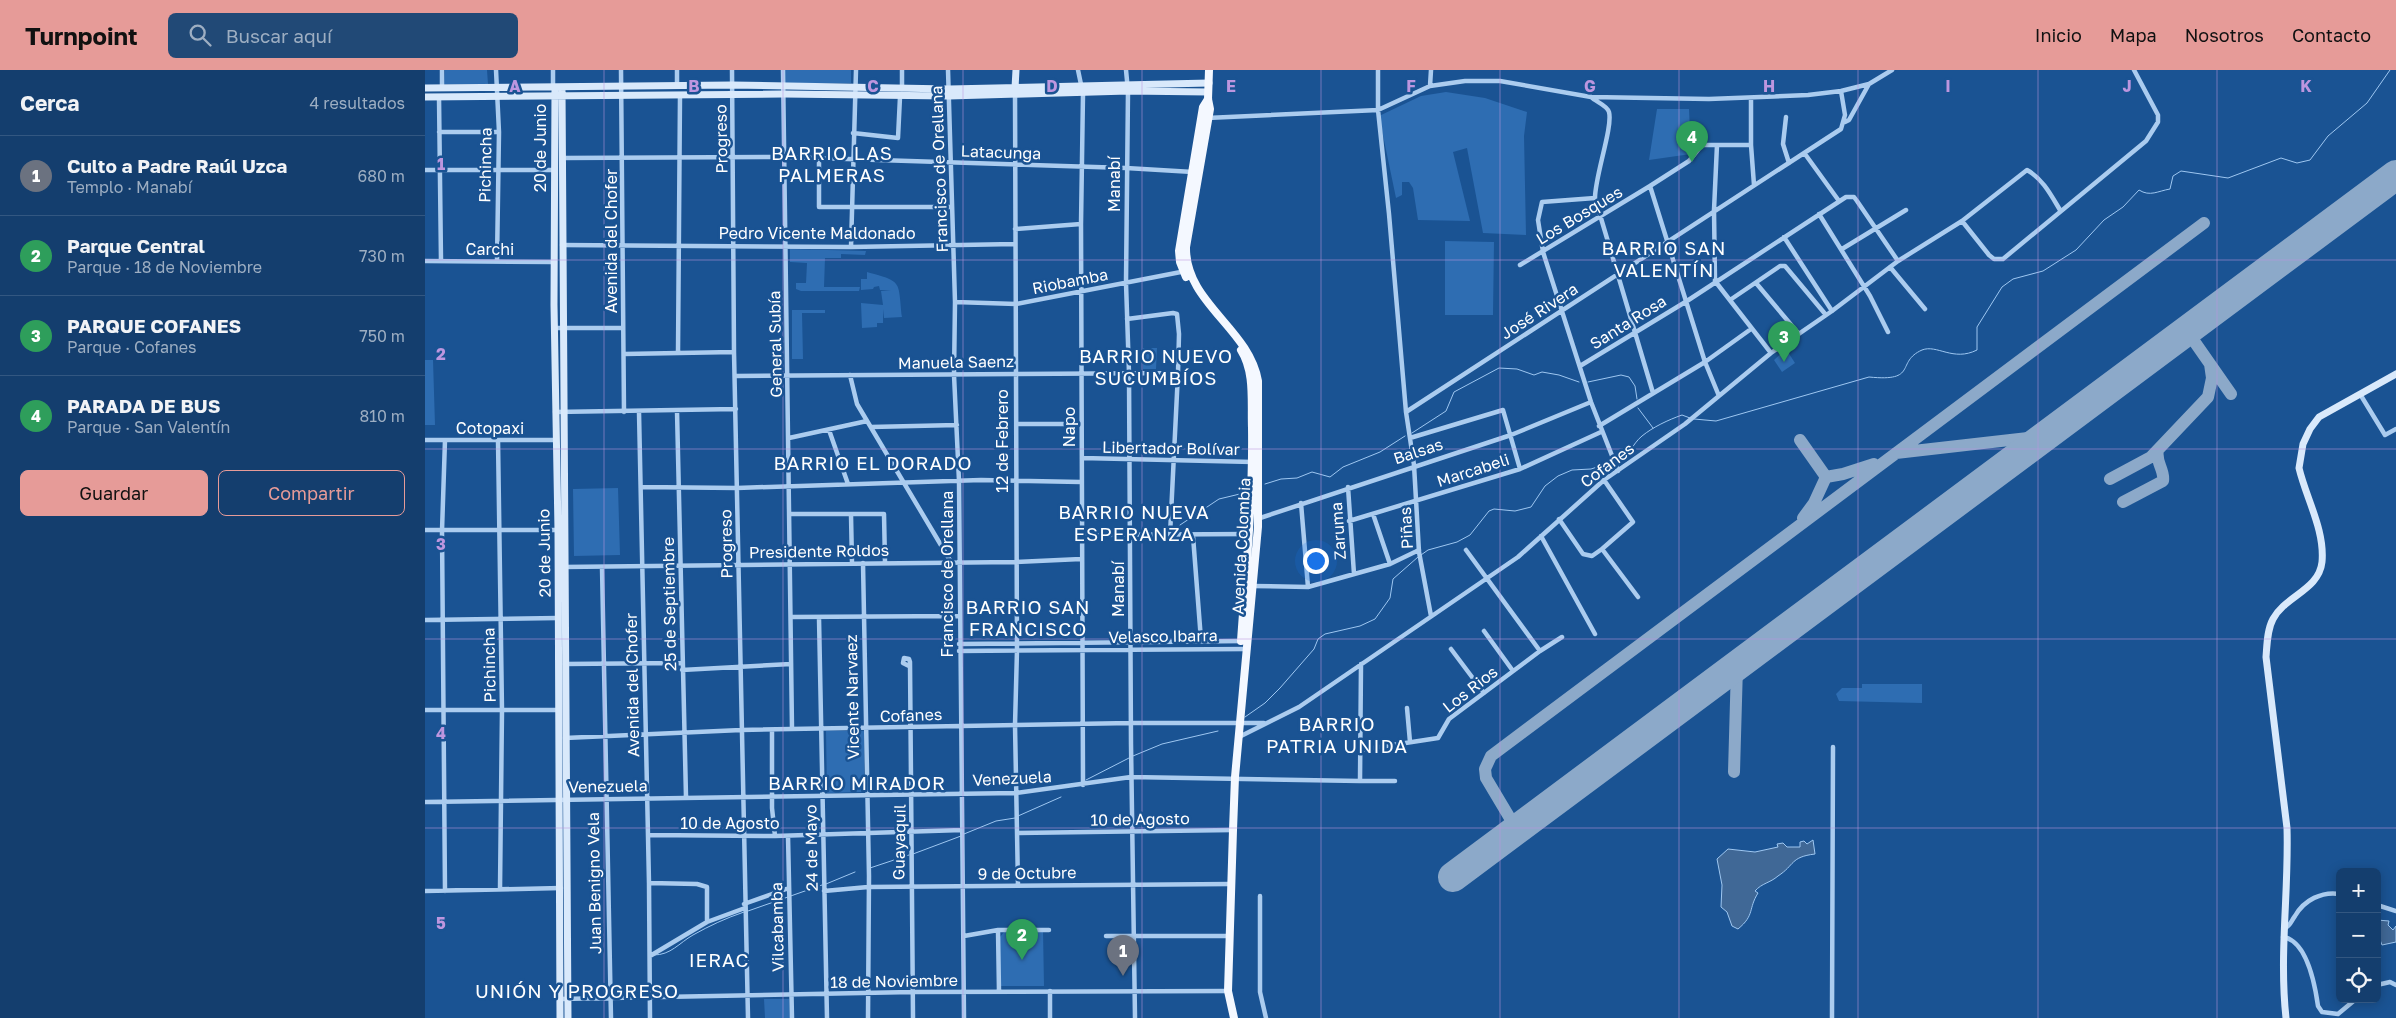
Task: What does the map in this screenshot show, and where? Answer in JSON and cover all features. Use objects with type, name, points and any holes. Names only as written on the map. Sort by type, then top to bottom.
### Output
[{"type":"main road","name":"12 de Febrero","points":[[1015,92],[1016,70]]},
{"type":"main road","name":"Avenida Colombia","points":[[1209,70],[1208,95],[1210,109],[1205,118],[1196,172],[1186,247],[1186,271],[1246,348],[1256,370],[1254,586],[1246,643],[1235,777],[1229,936],[1229,991],[1234,1018]]},
{"type":"main road","points":[[425,97],[498,96],[621,87],[732,85],[901,93],[1082,90],[1209,83]]},
{"type":"main road","points":[[425,88],[497,88],[623,95],[783,94],[856,91]]},
{"type":"main road","points":[[1127,88],[1208,95]]},
{"type":"main road","name":"20 de Junio","points":[[557,91],[562,158],[563,328],[561,568],[558,618],[562,710],[562,800],[559,888],[564,999],[568,1018]]},
{"type":"main road","name":"20 de Junio","points":[[557,91],[554,170],[554,328],[555,440],[565,664],[562,710]]},
{"type":"main road","points":[[2286,1018],[2283,932],[2288,854],[2287,828],[2266,657],[2267,636],[2273,617],[2281,608],[2310,585],[2320,569],[2322,560],[2317,528],[2299,468],[2303,444],[2309,429],[2319,417],[2396,374]]},
{"type":"main road","name":"Avenida Colombia","points":[[1246,643],[1245,585],[1254,533]]},
{"type":"main road","name":"20 de Junio","points":[[561,1018],[564,999],[567,888],[562,800]]},
{"type":"street","points":[[442,70],[442,88]]},
{"type":"street","name":"Pichincha","points":[[496,70],[499,132],[497,261]]},
{"type":"street","points":[[553,70],[557,91]]},
{"type":"street","name":"Avenida del Chofer","points":[[621,70],[623,95],[624,412]]},
{"type":"street","points":[[677,70],[677,86]]},
{"type":"street","name":"Progreso","points":[[732,70],[735,246],[734,352],[744,906],[748,1018]]},
{"type":"street","name":"General Subía","points":[[783,70],[792,730]]},
{"type":"street","points":[[851,247],[856,70]]},
{"type":"street","points":[[853,133],[898,138],[902,70]]},
{"type":"street","name":"Francisco de Orellana","points":[[948,70],[954,245],[954,375],[959,481],[959,651],[962,726],[964,1018]]},
{"type":"street","name":"Napo","points":[[1078,70],[1082,90],[1081,650],[1083,785]]},
{"type":"street","name":"Manabí","points":[[1126,70],[1126,283],[1129,373],[1131,776],[1135,1018]]},
{"type":"street","name":"Piñas","points":[[1378,70],[1378,110],[1406,412],[1418,502],[1419,550],[1431,616]]},
{"type":"street","points":[[1430,86],[1431,70]]},
{"type":"street","points":[[1205,118],[1378,110],[1430,86],[1465,82],[1500,81],[1591,97],[1751,98],[1841,91],[1869,84],[1892,70]]},
{"type":"street","points":[[1962,221],[1989,255],[1999,260],[2146,141],[2154,132],[2158,116],[2134,70]]},
{"type":"street","name":"José Rivera","points":[[1406,412],[1841,129],[1845,122],[1849,120],[1869,84]]},
{"type":"street","points":[[1841,91],[1845,122]]},
{"type":"street","name":"12 de Febrero","points":[[1015,92],[1017,424],[1015,562],[1017,650],[1015,725],[1018,833]]},
{"type":"street","points":[[678,353],[678,156],[680,95]]},
{"type":"street","points":[[439,97],[441,261]]},
{"type":"street","points":[[1591,97],[1609,112],[1607,134],[1597,175],[1595,198],[1653,393]]},
{"type":"street","points":[[1751,98],[1751,146],[1754,185]]},
{"type":"street","points":[[1786,117],[1783,144],[1789,163]]},
{"type":"street","points":[[439,132],[499,132]]},
{"type":"street","name":"Los Bosques","points":[[1520,265],[1601,217],[1689,161],[1702,145],[1717,145]]},
{"type":"street","points":[[1751,146],[1717,145],[1714,210],[1715,281],[1771,353]]},
{"type":"street","points":[[1805,154],[1839,201],[1846,197],[1854,198],[1877,228],[1898,261]]},
{"type":"street","name":"Latacunga","points":[[562,158],[678,156],[785,158],[1126,168],[1196,172]]},
{"type":"street","points":[[819,159],[818,204],[823,207],[851,209],[952,207]]},
{"type":"street","points":[[425,170],[497,171],[562,169]]},
{"type":"street","name":"Cofanes","points":[[1239,737],[1299,707],[1518,557],[1604,480],[1685,424],[1771,353],[1832,311],[1898,261],[1962,221],[2027,170],[2036,175],[2046,187],[2060,210]]},
{"type":"street","points":[[1650,186],[1705,362],[1719,396]]},
{"type":"street","points":[[1595,198],[1542,202],[1537,220],[1543,252],[1561,312],[1601,432],[1617,471]]},
{"type":"street","name":"Santa Rosa","points":[[1580,366],[1687,301],[1839,201]]},
{"type":"street","points":[[1842,249],[1906,210]]},
{"type":"street","points":[[1819,214],[1865,286],[1888,332]]},
{"type":"street","points":[[1015,229],[1081,224]]},
{"type":"street","points":[[1784,237],[1832,311]]},
{"type":"street","points":[[554,252],[562,248],[623,244],[632,247],[679,246]]},
{"type":"street","name":"Pedro Vicente Maldonado","points":[[679,246],[851,247],[1015,244]]},
{"type":"street","name":"Carchi","points":[[425,261],[554,262]]},
{"type":"street","points":[[1730,300],[1781,266],[1785,266],[1826,315]]},
{"type":"street","points":[[1890,267],[1925,309]]},
{"type":"street","name":"Riobamba","points":[[955,302],[1016,304],[1081,293],[1186,271]]},
{"type":"street","points":[[1756,283],[1798,333]]},
{"type":"street","points":[[1127,319],[1177,314],[1179,334],[1178,373],[1170,535]]},
{"type":"street","points":[[554,328],[623,328]]},
{"type":"street","points":[[1599,426],[1705,362],[1751,329]]},
{"type":"street","points":[[623,354],[734,352]]},
{"type":"street","name":"Manuela Saenz","points":[[735,376],[1178,373]]},
{"type":"street","points":[[850,375],[853,395],[867,421],[951,562]]},
{"type":"street","points":[[2360,394],[2385,435],[2396,429]]},
{"type":"street","name":"Balsas","points":[[1254,519],[1511,435],[1591,402]]},
{"type":"street","points":[[555,412],[736,410]]},
{"type":"street","points":[[1410,438],[1503,410],[1520,469]]},
{"type":"street","name":"25 de Septiembre","points":[[677,411],[681,488],[682,670],[686,797]]},
{"type":"street","name":"Avenida del Chofer","points":[[639,412],[650,1018]]},
{"type":"street","points":[[789,438],[867,421]]},
{"type":"street","points":[[1017,424],[1081,424]]},
{"type":"street","points":[[871,427],[957,425]]},
{"type":"street","points":[[829,430],[849,484]]},
{"type":"street","name":"Marcabeli","points":[[1349,522],[1520,469],[1601,432]]},
{"type":"street","name":"Cotopaxi","points":[[425,440],[555,440]]},
{"type":"street","points":[[445,440],[442,531],[445,709],[445,891]]},
{"type":"street","name":"Pichincha","points":[[498,440],[502,710],[500,889]]},
{"type":"street","name":"Libertador Bolívar","points":[[1082,458],[1256,462]]},
{"type":"street","points":[[1559,519],[1583,554],[1592,556],[1602,549],[1633,522],[1604,480]]},
{"type":"street","points":[[641,487],[737,488],[959,481],[1081,482]]},
{"type":"street","name":"Zaruma","points":[[1348,487],[1354,574]]},
{"type":"street","points":[[1301,503],[1308,587]]},
{"type":"street","points":[[789,514],[884,514],[885,563]]},
{"type":"street","points":[[1373,514],[1390,564]]},
{"type":"street","points":[[851,515],[852,563]]},
{"type":"street","points":[[425,530],[558,530]]},
{"type":"street","points":[[1081,535],[1193,536],[1254,533]]},
{"type":"street","points":[[1193,536],[1201,640]]},
{"type":"street","points":[[1541,536],[1595,634]]},
{"type":"street","points":[[1602,549],[1638,597]]},
{"type":"street","points":[[1245,585],[1308,587],[1390,564],[1419,550]]},
{"type":"street","points":[[1466,550],[1539,651]]},
{"type":"street","name":"Presidente Roldos","points":[[561,568],[739,564],[1015,562],[1081,559]]},
{"type":"street","name":"Vicente Narvaez","points":[[863,563],[868,886]]},
{"type":"street","name":"Juan Benigno Vela","points":[[601,567],[603,735],[611,1018]]},
{"type":"street","points":[[791,618],[960,616]]},
{"type":"street","points":[[425,620],[558,618]]},
{"type":"street","name":"24 de Mayo","points":[[819,618],[823,729],[823,875],[827,1018]]},
{"type":"street","points":[[1484,631],[1513,671]]},
{"type":"street","name":"Los Rios","points":[[1361,750],[1438,738],[1449,719],[1539,651],[1562,636]]},
{"type":"street","name":"Velasco Ibarra","points":[[959,644],[1201,640],[1246,643]]},
{"type":"street","name":"Velasco Ibarra","points":[[959,651],[1131,650],[1246,643]]},
{"type":"street","points":[[1451,650],[1484,693]]},
{"type":"street","points":[[565,664],[682,663]]},
{"type":"street","points":[[682,670],[791,664]]},
{"type":"street","points":[[1360,781],[1361,664]]},
{"type":"street","name":"Guayaquil","points":[[909,666],[912,794],[913,1018]]},
{"type":"street","points":[[1407,708],[1410,742]]},
{"type":"street","points":[[425,710],[562,710]]},
{"type":"street","name":"Cofanes","points":[[562,738],[741,730],[1131,723],[1264,723]]},
{"type":"street","points":[[772,730],[775,836]]},
{"type":"street","points":[[1832,1018],[1833,747]]},
{"type":"street","name":"Venezuela","points":[[425,802],[867,796],[962,792],[1016,793],[1083,785],[1131,776],[1395,781]]},
{"type":"street","name":"10 de Agosto","points":[[648,836],[788,836],[962,830]]},
{"type":"street","name":"10 de Agosto","points":[[1018,833],[1233,830]]},
{"type":"street","points":[[1018,833],[1018,885]]},
{"type":"street","name":"Vilcabamba","points":[[788,836],[792,1018]]},
{"type":"street","points":[[649,883],[697,884],[707,887],[707,922]]},
{"type":"street","name":"9 de Octubre","points":[[824,892],[868,886],[1231,884]]},
{"type":"street","points":[[868,886],[868,1018]]},
{"type":"street","points":[[425,891],[567,888]]},
{"type":"street","points":[[650,956],[707,922],[789,888]]},
{"type":"street","points":[[2336,894],[2326,893],[2310,900],[2300,909],[2291,924],[2283,932],[2305,956],[2318,1006],[2322,1012],[2338,1014],[2351,1003]]},
{"type":"street","points":[[1260,896],[1260,992],[1266,1018]]},
{"type":"street","points":[[2381,906],[2396,912]]},
{"type":"street","points":[[964,936],[998,930],[1049,930]]},
{"type":"street","points":[[998,930],[999,992]]},
{"type":"street","points":[[1106,936],[1229,936]]},
{"type":"street","points":[[2381,984],[2390,982],[2396,985]]},
{"type":"street","points":[[1050,991],[1050,1018]]},
{"type":"street","name":"18 de Noviembre","points":[[564,999],[912,992],[1229,991]]},
{"type":"shaded area","points":[[445,70],[487,70],[488,84],[444,84]]},
{"type":"shaded area","points":[[784,70],[851,70],[851,83],[784,83]]},
{"type":"shaded area","points":[[1446,92],[1485,98],[1527,112],[1524,136],[1526,235],[1483,233],[1467,148],[1453,152],[1470,221],[1418,220],[1413,188],[1409,182],[1402,182],[1402,195],[1396,198],[1379,116],[1421,96]]},
{"type":"shaded area","points":[[1657,109],[1689,109],[1691,154],[1649,160]]},
{"type":"shaded area","points":[[1445,241],[1494,242],[1493,315],[1445,315]]},
{"type":"shaded area","points":[[790,249],[866,251],[865,255],[841,254],[841,258],[825,258],[824,287],[860,287],[859,291],[801,291],[796,289],[796,283],[806,283],[807,263],[790,262]]},
{"type":"shaded area","points":[[867,272],[887,278],[896,284],[899,289],[902,317],[884,318],[883,309],[883,323],[877,323],[877,327],[862,328],[861,303],[883,305],[881,291],[891,290],[880,290],[879,286],[873,289],[861,290],[861,279],[867,279]]},
{"type":"shaded area","points":[[792,310],[825,310],[825,313],[802,313],[803,359],[792,359]]},
{"type":"shaded area","points":[[1143,348],[1157,348],[1156,369],[1143,369]]},
{"type":"shaded area","points":[[1786,349],[1795,363],[1782,372],[1774,360]]},
{"type":"shaded area","points":[[425,360],[433,360],[435,425],[425,425]]},
{"type":"shaded area","points":[[618,488],[620,555],[574,556],[573,489]]},
{"type":"shaded area","points":[[1862,684],[1922,684],[1922,703],[1839,701],[1836,694],[1842,688],[1862,688]]},
{"type":"shaded area","points":[[826,731],[864,731],[864,792],[827,793]]},
{"type":"shaded area","points":[[1813,840],[1815,854],[1797,859],[1775,878],[1758,888],[1755,891],[1758,893],[1747,920],[1738,929],[1732,926],[1727,912],[1721,907],[1722,885],[1717,859],[1728,849],[1755,852],[1778,847],[1777,844],[1783,843],[1787,847],[1800,847],[1800,842],[1804,841],[1807,844]]},
{"type":"shaded area","points":[[2381,920],[2389,921],[2388,925],[2393,930],[2396,926],[2396,942],[2382,945]]},
{"type":"shaded area","points":[[1043,931],[1044,986],[1000,986],[1000,937],[1004,932]]},
{"type":"shaded area","points":[[764,999],[789,999],[790,1018],[765,1018]]},
{"type":"waterway","points":[[1694,419],[1716,421],[1869,377],[1895,377],[1901,374],[1909,360],[1922,350],[1934,349],[1953,354],[1977,350],[1977,327],[2002,287],[2013,279],[2043,271],[2076,250],[2104,220],[2123,207],[2139,190],[2154,193],[2170,189],[2173,176],[2181,171],[2228,178],[2281,158],[2297,163],[2310,160],[2328,136],[2367,103],[2390,70]]},
{"type":"waterway","points":[[1412,433],[1446,411],[1454,392],[1499,368],[1517,369],[1534,375],[1542,372],[1559,375],[1579,382]]},
{"type":"waterway","points":[[1588,382],[1621,375],[1629,377],[1635,386],[1637,399]]},
{"type":"waterway","points":[[1638,408],[1653,428]]},
{"type":"waterway","points":[[1616,461],[1624,457],[1646,433],[1666,421],[1682,415],[1690,418]]},
{"type":"waterway","points":[[1265,484],[1281,479],[1297,478],[1312,472],[1330,477],[1343,467],[1380,452],[1405,436]]},
{"type":"waterway","points":[[1421,555],[1428,550],[1457,542],[1470,535],[1489,511],[1494,509],[1515,511],[1531,507],[1545,486],[1558,476],[1572,470],[1591,469],[1613,462]]},
{"type":"waterway","points":[[1180,525],[1219,499],[1244,493]]},
{"type":"waterway","points":[[1245,717],[1265,703],[1280,688],[1314,649],[1318,639],[1325,634],[1360,626],[1375,619],[1390,598],[1393,579],[1418,557]]},
{"type":"waterway","points":[[1133,756],[1162,744],[1218,731]]},
{"type":"waterway","points":[[1086,780],[1129,758]]},
{"type":"waterway","points":[[1018,816],[1061,797]]},
{"type":"waterway","points":[[964,834],[996,821],[1015,818]]},
{"type":"waterway","points":[[913,854],[961,836]]},
{"type":"waterway","points":[[870,868],[909,855]]},
{"type":"waterway","points":[[826,884],[855,872]]},
{"type":"waterway","points":[[748,911],[822,885]]},
{"type":"waterway","points":[[654,955],[670,951],[699,932],[744,912]]},
{"type":"taxiway","points":[[1517,830],[1486,778],[1485,769],[1491,756],[2204,223]]},
{"type":"taxiway","points":[[2187,331],[2231,394]]},
{"type":"taxiway","points":[[2110,479],[2151,457],[2208,397],[2212,378],[2210,364]]},
{"type":"taxiway","points":[[1896,453],[2045,436]]},
{"type":"taxiway","points":[[1800,440],[1826,477]]},
{"type":"taxiway","points":[[2123,502],[2163,481],[2163,473],[2157,454],[2158,450]]},
{"type":"taxiway","points":[[1803,518],[1814,503],[1826,477],[1843,474],[1874,464]]},
{"type":"taxiway","points":[[1734,772],[1737,666]]},
{"type":"runway","points":[[1453,877],[2396,175]]},
{"type":"place","name":"PARADA DE BUS","points":[[1692,162]]},
{"type":"place","name":"PARQUE COFANES","points":[[1784,362]]},
{"type":"place","name":"Parque Central","points":[[1022,960]]},
{"type":"place","name":"Culto a Padre Raúl Uzca","points":[[1123,976]]},
{"type":"district","name":"BARRIO LAS PALMERAS","points":[[832,164]]},
{"type":"district","name":"BARRIO SAN VALENTÍN","points":[[1664,259]]},
{"type":"district","name":"BARRIO NUEVO SUCUMBÍOS","points":[[1156,367]]},
{"type":"district","name":"BARRIO EL DORADO","points":[[873,463]]},
{"type":"district","name":"BARRIO NUEVA ESPERANZA","points":[[1134,523]]},
{"type":"district","name":"BARRIO SAN FRANCISCO","points":[[1028,618]]},
{"type":"district","name":"BARRIO PATRIA UNIDA","points":[[1337,735]]},
{"type":"district","name":"BARRIO MIRADOR","points":[[857,783]]},
{"type":"district","name":"IERAC","points":[[719,960]]},
{"type":"district","name":"UNIÓN Y PROGRESO","points":[[577,991]]}]
